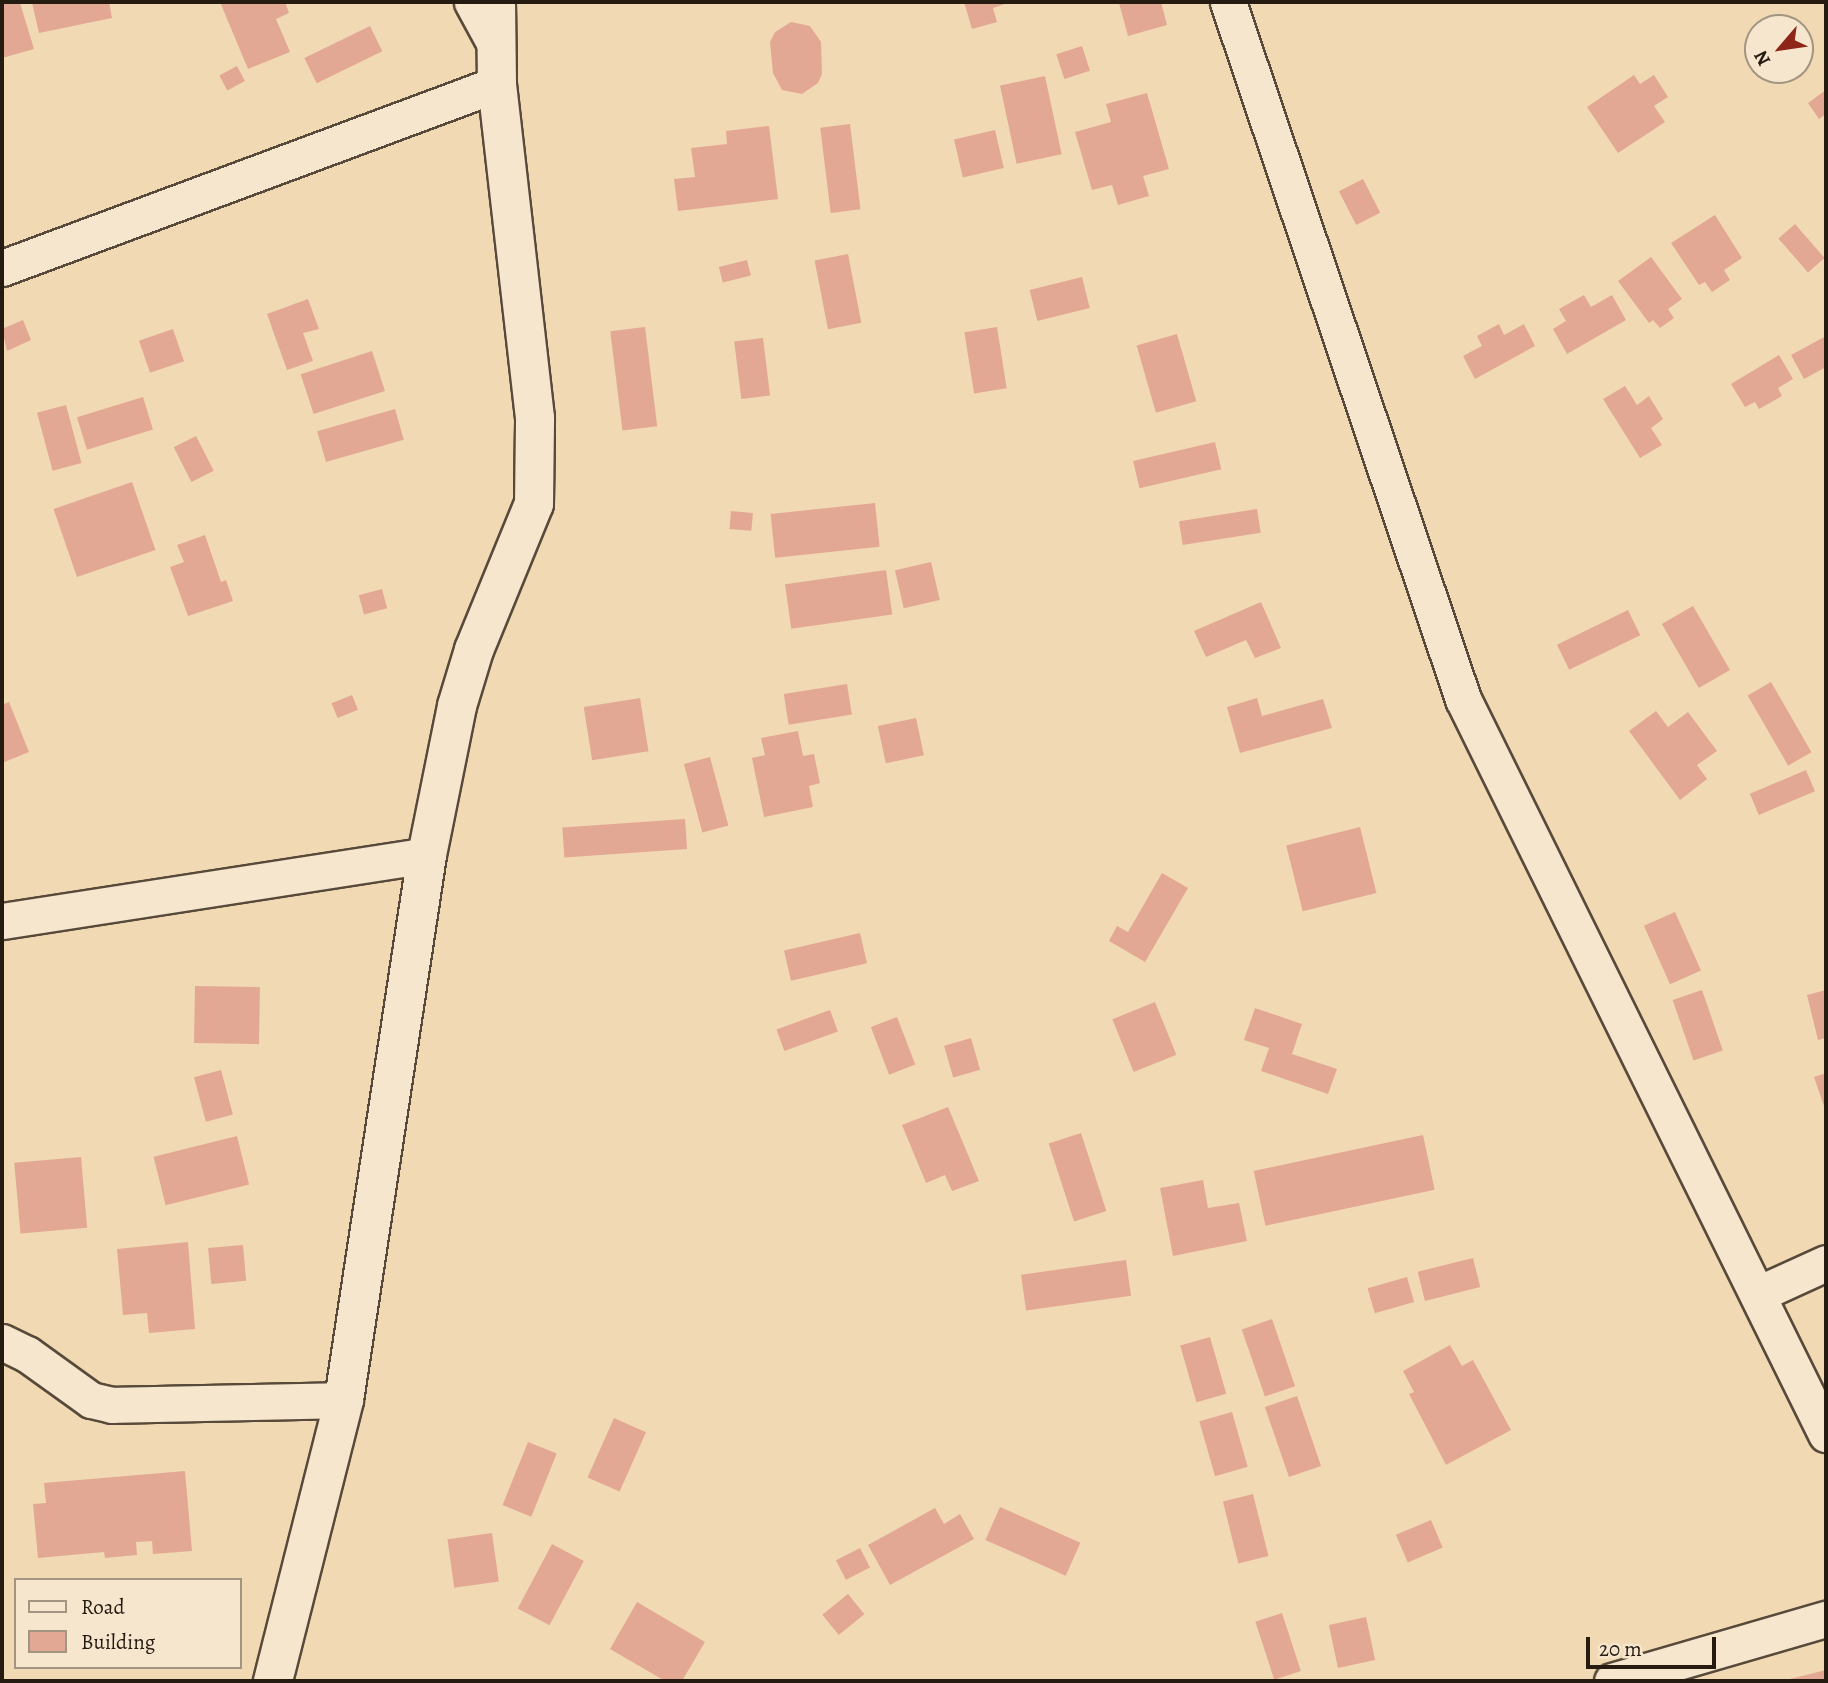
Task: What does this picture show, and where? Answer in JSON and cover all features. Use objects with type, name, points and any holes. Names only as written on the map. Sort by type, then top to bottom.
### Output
[{"type":"street","points":[[472,2],[496,46]]},
{"type":"street","points":[[273,1681],[344,1400],[427,855],[457,706],[474,650],[534,504],[536,418],[497,84],[496,2]]},
{"type":"street","points":[[1228,2],[1463,699],[1826,1434]]},
{"type":"street","points":[[2,268],[497,84]]},
{"type":"street","points":[[2,921],[427,855]]},
{"type":"street","points":[[1758,1294],[1826,1263]]},
{"type":"street","points":[[2,1342],[27,1354],[91,1400],[111,1405],[344,1400]]},
{"type":"street","points":[[1612,1681],[1826,1619]]},
{"type":"building","points":[[2,2],[20,3],[34,49],[2,58]]},
{"type":"building","points":[[109,2],[112,18],[39,33],[32,3]]},
{"type":"building","points":[[220,2],[285,2],[289,13],[276,19],[290,52],[248,69]]},
{"type":"building","points":[[964,2],[1011,2],[993,8],[997,22],[972,29]]},
{"type":"building","points":[[1161,2],[1167,25],[1128,36],[1119,3]]},
{"type":"building","points":[[791,22],[810,26],[821,42],[822,74],[818,83],[802,94],[782,90],[773,73],[770,42],[775,32]]},
{"type":"building","points":[[370,26],[382,51],[317,83],[304,58]]},
{"type":"building","points":[[1082,46],[1090,71],[1064,79],[1056,54]]},
{"type":"building","points":[[237,66],[245,81],[227,90],[219,75]]},
{"type":"building","points":[[1634,75],[1640,84],[1654,75],[1668,97],[1654,106],[1665,122],[1618,153],[1587,107]]},
{"type":"building","points":[[1045,76],[1062,154],[1017,164],[1000,86]]},
{"type":"building","points":[[1826,90],[1826,114],[1819,119],[1808,103]]},
{"type":"building","points":[[1147,93],[1169,169],[1143,176],[1149,196],[1118,205],[1112,185],[1092,190],[1075,132],[1111,122],[1106,104]]},
{"type":"building","points":[[850,124],[860,209],[831,213],[820,128]]},
{"type":"building","points":[[769,126],[778,199],[678,211],[674,179],[695,177],[691,148],[727,144],[726,131]]},
{"type":"building","points":[[995,130],[1004,168],[963,177],[954,139]]},
{"type":"building","points":[[1363,179],[1380,213],[1356,225],[1339,191]]},
{"type":"building","points":[[1715,215],[1742,258],[1724,270],[1730,280],[1712,292],[1705,282],[1699,285],[1671,243]]},
{"type":"building","points":[[1795,224],[1825,258],[1808,272],[1778,238]]},
{"type":"building","points":[[848,254],[861,323],[828,329],[815,260]]},
{"type":"building","points":[[1651,257],[1682,299],[1668,309],[1674,318],[1660,328],[1653,320],[1649,323],[1618,281]]},
{"type":"building","points":[[747,260],[751,276],[723,283],[719,267]]},
{"type":"building","points":[[1082,277],[1090,308],[1037,321],[1030,290]]},
{"type":"building","points":[[1584,295],[1591,307],[1612,295],[1626,320],[1567,354],[1553,329],[1566,321],[1559,309]]},
{"type":"building","points":[[308,299],[319,329],[303,333],[313,361],[287,370],[267,314]]},
{"type":"building","points":[[23,320],[31,340],[7,351],[2,329]]},
{"type":"building","points":[[1499,324],[1504,335],[1524,324],[1535,346],[1475,379],[1463,356],[1482,346],[1477,336]]},
{"type":"building","points":[[645,327],[657,426],[622,431],[610,331]]},
{"type":"building","points":[[997,327],[1007,388],[974,393],[964,332]]},
{"type":"building","points":[[173,329],[184,361],[150,373],[139,341]]},
{"type":"building","points":[[1177,334],[1196,401],[1156,413],[1137,346]]},
{"type":"building","points":[[1826,336],[1826,367],[1804,379],[1791,355]]},
{"type":"building","points":[[763,338],[770,396],[741,399],[734,342]]},
{"type":"building","points":[[372,351],[385,391],[314,414],[301,374]]},
{"type":"building","points":[[1779,355],[1793,379],[1778,388],[1782,396],[1759,409],[1755,402],[1745,407],[1731,384]]},
{"type":"building","points":[[1625,386],[1637,405],[1649,396],[1663,419],[1651,428],[1662,445],[1640,458],[1603,399]]},
{"type":"building","points":[[143,397],[153,430],[87,450],[77,417]]},
{"type":"building","points":[[66,405],[82,463],[53,471],[37,413]]},
{"type":"building","points":[[395,409],[404,440],[326,462],[317,431]]},
{"type":"building","points":[[196,436],[214,471],[191,482],[174,447]]},
{"type":"building","points":[[1215,442],[1221,469],[1139,488],[1133,461]]},
{"type":"building","points":[[132,482],[155,550],[77,577],[54,509]]},
{"type":"building","points":[[875,503],[880,547],[775,558],[771,514]]},
{"type":"building","points":[[1257,509],[1261,533],[1183,545],[1179,521]]},
{"type":"building","points":[[731,511],[753,513],[751,531],[729,529]]},
{"type":"building","points":[[205,535],[221,582],[226,580],[233,601],[188,616],[170,567],[184,562],[177,545]]},
{"type":"building","points":[[931,562],[940,600],[904,608],[895,570]]},
{"type":"building","points":[[886,570],[892,615],[791,629],[785,584]]},
{"type":"building","points":[[382,589],[387,608],[364,615],[359,595]]},
{"type":"building","points":[[1261,602],[1281,648],[1255,658],[1246,640],[1206,657],[1194,631]]},
{"type":"building","points":[[1693,606],[1730,670],[1699,688],[1662,624]]},
{"type":"building","points":[[1628,610],[1640,635],[1569,670],[1557,645]]},
{"type":"building","points":[[1771,682],[1812,752],[1788,766],[1748,696]]},
{"type":"building","points":[[847,684],[852,715],[789,725],[784,694]]},
{"type":"building","points":[[352,695],[358,710],[338,718],[332,703]]},
{"type":"building","points":[[640,698],[648,751],[592,760],[584,707]]},
{"type":"building","points":[[1257,698],[1262,716],[1323,699],[1332,728],[1240,753],[1227,707]]},
{"type":"building","points":[[9,702],[29,752],[2,763],[2,705]]},
{"type":"building","points":[[1656,711],[1668,727],[1688,712],[1717,751],[1697,765],[1707,779],[1680,800],[1629,731]]},
{"type":"building","points":[[916,718],[924,755],[886,763],[878,726]]},
{"type":"building","points":[[798,731],[803,756],[814,754],[820,783],[809,786],[813,807],[764,817],[752,758],[765,755],[761,738]]},
{"type":"building","points":[[710,757],[728,826],[702,833],[684,764]]},
{"type":"building","points":[[1806,770],[1815,791],[1759,815],[1750,794]]},
{"type":"building","points":[[685,819],[687,849],[564,858],[562,828]]},
{"type":"building","points":[[1360,827],[1376,893],[1303,911],[1286,845]]},
{"type":"building","points":[[1162,873],[1188,888],[1145,962],[1109,941],[1117,926],[1128,932]]},
{"type":"building","points":[[1675,912],[1701,970],[1670,984],[1644,926]]},
{"type":"building","points":[[860,933],[867,963],[791,981],[784,951]]},
{"type":"building","points":[[195,986],[260,987],[259,1044],[194,1043]]},
{"type":"building","points":[[1702,990],[1723,1051],[1694,1061],[1673,1000]]},
{"type":"building","points":[[1826,990],[1826,1038],[1818,1040],[1807,995]]},
{"type":"building","points":[[1155,1002],[1176,1055],[1134,1072],[1112,1019]]},
{"type":"building","points":[[1255,1008],[1302,1024],[1292,1054],[1337,1069],[1328,1094],[1261,1071],[1269,1048],[1244,1040]]},
{"type":"building","points":[[830,1010],[838,1032],[784,1051],[776,1029]]},
{"type":"building","points":[[897,1017],[915,1065],[889,1075],[871,1027]]},
{"type":"building","points":[[971,1038],[980,1070],[953,1077],[944,1046]]},
{"type":"building","points":[[221,1070],[233,1114],[206,1122],[194,1077]]},
{"type":"building","points":[[1826,1073],[1826,1112],[1814,1077]]},
{"type":"building","points":[[948,1107],[979,1181],[952,1191],[945,1175],[926,1183],[902,1125]]},
{"type":"building","points":[[1081,1133],[1106,1211],[1074,1221],[1049,1144]]},
{"type":"building","points":[[1423,1135],[1435,1190],[1265,1226],[1254,1171]]},
{"type":"building","points":[[237,1136],[249,1185],[166,1205],[154,1157]]},
{"type":"building","points":[[81,1157],[87,1228],[20,1234],[14,1163]]},
{"type":"building","points":[[1203,1180],[1208,1208],[1239,1203],[1247,1241],[1173,1256],[1160,1188]]},
{"type":"building","points":[[188,1242],[195,1329],[149,1333],[147,1313],[123,1315],[117,1249]]},
{"type":"building","points":[[243,1245],[246,1281],[211,1284],[208,1248]]},
{"type":"building","points":[[1473,1258],[1480,1287],[1425,1301],[1418,1272]]},
{"type":"building","points":[[1126,1260],[1131,1296],[1026,1310],[1021,1275]]},
{"type":"building","points":[[1407,1277],[1414,1302],[1375,1313],[1368,1288]]},
{"type":"building","points":[[1272,1319],[1295,1386],[1265,1397],[1242,1329]]},
{"type":"building","points":[[1210,1337],[1226,1394],[1196,1402],[1180,1346]]},
{"type":"building","points":[[1450,1345],[1462,1366],[1473,1360],[1511,1430],[1446,1465],[1409,1394],[1414,1392],[1403,1371]]},
{"type":"building","points":[[1297,1396],[1321,1466],[1289,1477],[1265,1407]]},
{"type":"building","points":[[1232,1412],[1248,1467],[1215,1476],[1199,1421]]},
{"type":"building","points":[[614,1418],[646,1432],[620,1492],[588,1477]]},
{"type":"building","points":[[528,1442],[557,1454],[531,1517],[503,1505]]},
{"type":"building","points":[[185,1471],[192,1551],[153,1554],[152,1541],[136,1542],[137,1555],[105,1558],[104,1552],[38,1558],[33,1504],[46,1503],[44,1483]]},
{"type":"building","points":[[1253,1494],[1268,1556],[1238,1564],[1223,1501]]},
{"type":"building","points":[[1000,1507],[1080,1543],[1066,1576],[985,1540]]},
{"type":"building","points":[[935,1508],[944,1524],[960,1514],[974,1539],[890,1585],[868,1545]]},
{"type":"building","points":[[1431,1520],[1443,1548],[1408,1562],[1396,1535]]},
{"type":"building","points":[[492,1533],[499,1582],[454,1588],[447,1539]]},
{"type":"building","points":[[552,1544],[584,1561],[550,1625],[518,1608]]},
{"type":"building","points":[[860,1548],[870,1568],[846,1580],[836,1560]]},
{"type":"building","points":[[848,1594],[864,1614],[839,1635],[822,1615]]},
{"type":"building","points":[[637,1602],[705,1642],[682,1681],[665,1681],[610,1649]]},
{"type":"building","points":[[1282,1613],[1301,1671],[1274,1680],[1255,1622]]},
{"type":"building","points":[[1366,1617],[1375,1660],[1338,1668],[1329,1625]]},
{"type":"building","points":[[1826,1670],[1826,1681],[1786,1681],[1786,1680]]}]
